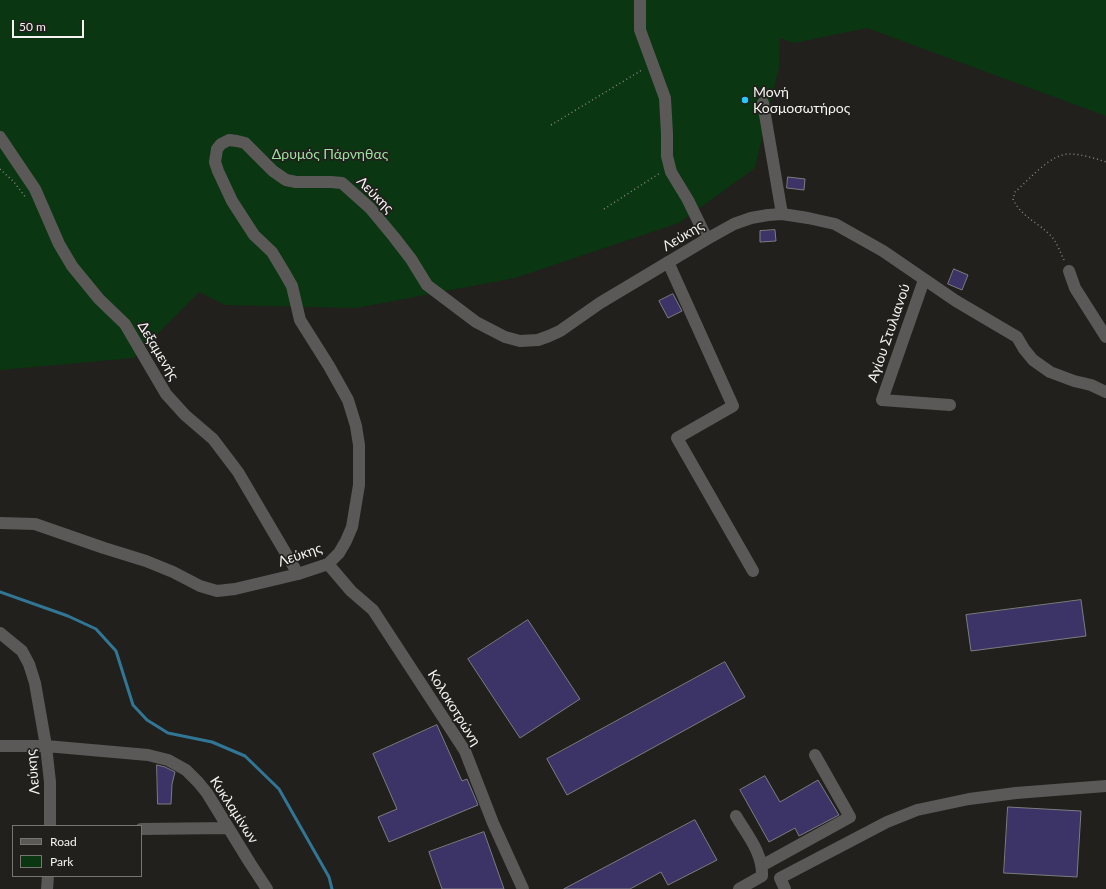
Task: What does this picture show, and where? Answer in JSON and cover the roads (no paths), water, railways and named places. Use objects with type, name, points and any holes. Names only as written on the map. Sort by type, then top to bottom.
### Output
[{"type":"street","points":[[640,0],[640,30],[665,98],[668,134],[667,156],[671,172],[688,200],[707,239]]},
{"type":"street","points":[[763,103],[782,214]]},
{"type":"street","name":"Δεξαμενής","points":[[0,137],[36,189],[59,244],[72,266],[99,299],[125,324],[166,394],[185,415],[213,439],[238,472],[298,574]]},
{"type":"street","name":"Λεύκης","points":[[0,523],[35,524],[146,561],[173,572],[200,586],[217,591],[235,589],[298,574],[328,564],[339,553],[352,527],[360,485],[359,445],[356,426],[348,400],[329,366],[300,320],[292,286],[272,252],[254,234],[232,201],[218,172],[215,162],[217,149],[221,144],[229,140],[245,144],[273,171],[286,180],[296,182],[342,183],[370,208],[411,259],[421,278],[432,290],[476,322],[505,337],[520,341],[538,340],[555,334],[600,303],[734,224],[768,214],[782,214],[835,224],[883,251],[924,280],[976,313],[1017,336],[1024,349],[1033,360],[1050,372],[1074,382],[1092,385],[1105,390]]},
{"type":"street","points":[[668,262],[733,406],[677,438],[753,570]]},
{"type":"street","points":[[1069,271],[1075,288],[1106,337]]},
{"type":"street","name":"Αγίου Στυλιανού","points":[[924,280],[882,400],[950,405]]},
{"type":"street","name":"Κολοκοτρώνη","points":[[328,564],[351,591],[373,610],[465,751],[492,824],[523,889]]},
{"type":"street","name":"Λεύκης","points":[[0,633],[22,652],[29,664],[35,683],[46,746],[50,782],[50,825]]},
{"type":"street","name":"Κυκλαμίνων","points":[[0,746],[46,746],[148,755],[168,760],[186,770],[207,793],[267,889]]},
{"type":"street","points":[[762,865],[850,817],[815,755]]},
{"type":"street","points":[[785,889],[780,878],[887,822],[917,810],[969,799],[1106,786]]},
{"type":"street","points":[[736,816],[759,854],[762,865],[762,876],[740,889]]},
{"type":"street","points":[[142,829],[228,828]]},
{"type":"street","points":[[47,889],[48,877]]},
{"type":"waterway","points":[[0,592],[68,616],[96,629],[116,651],[133,705],[147,720],[168,733],[212,742],[245,756],[279,789],[329,877],[332,889]]},
{"type":"place","name":"Μονή Κοσμοσωτήρος","points":[[745,100]]},
{"type":"park label","name":"Δρυμός Πάρνηθας","points":[[330,154]]}]
